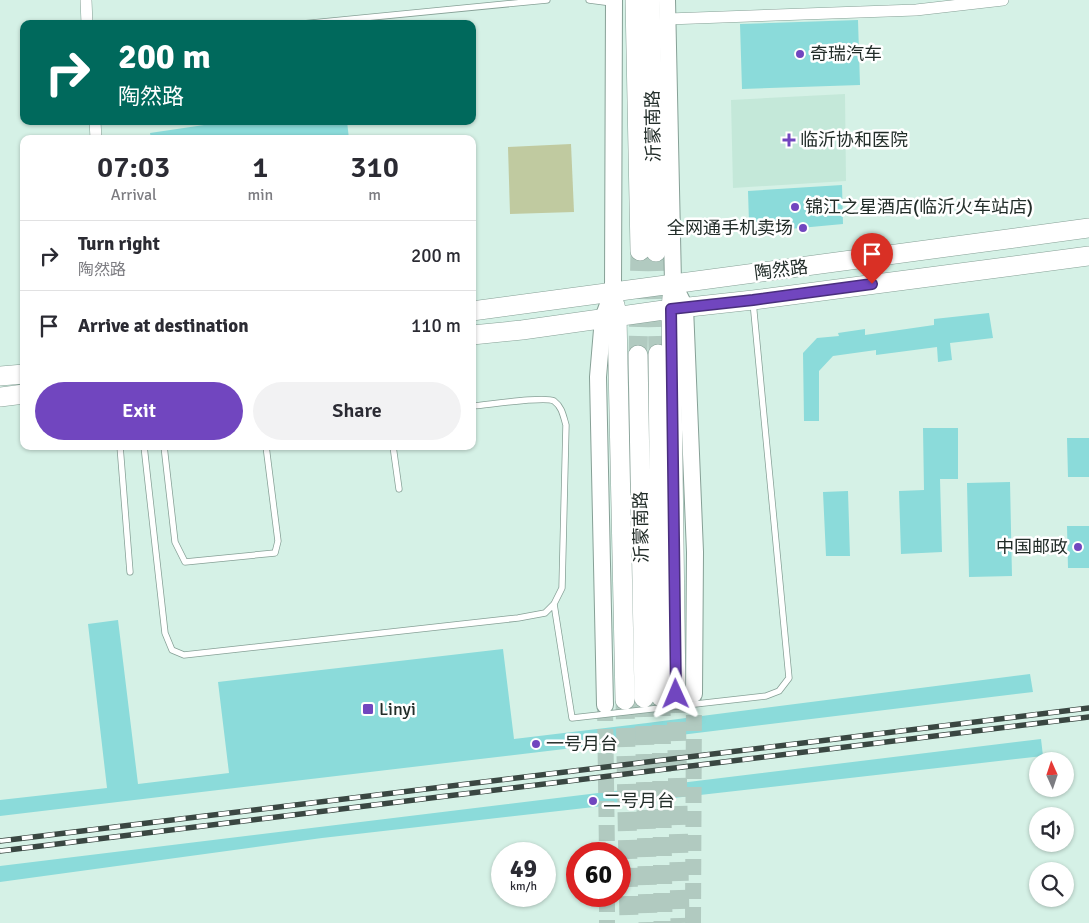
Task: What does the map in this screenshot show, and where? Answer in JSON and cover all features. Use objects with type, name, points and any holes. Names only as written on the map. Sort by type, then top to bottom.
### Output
[{"type":"main road","name":"沂蒙南路","points":[[634,0],[648,252],[650,0]]},
{"type":"main road","name":"陶然路","points":[[476,310],[1089,228]]},
{"type":"main road","name":"陶然路","points":[[476,335],[1089,256]]},
{"type":"main road","points":[[669,696],[678,308],[673,283]]},
{"type":"main road","points":[[613,291],[610,317],[624,700]]},
{"type":"main road","name":"沂蒙南路","points":[[658,354],[669,696]]},
{"type":"main road","name":"沂蒙南路","points":[[638,356],[669,696]]},
{"type":"main road","points":[[0,376],[20,374]]},
{"type":"main road","points":[[0,397],[20,394]]},
{"type":"street","points":[[86,0],[88,20]]},
{"type":"street","points":[[667,0],[673,283]]},
{"type":"street","points":[[668,19],[916,10],[1003,0]]},
{"type":"street","points":[[613,291],[614,2]]},
{"type":"street","points":[[605,705],[598,377],[610,317]]},
{"type":"lane","points":[[342,20],[547,0]]},
{"type":"lane","points":[[589,0],[614,2]]},
{"type":"lane","points":[[554,604],[572,718],[766,696],[779,691],[789,678],[753,300]]},
{"type":"lane","points":[[144,450],[165,633],[172,650],[184,655],[518,618],[545,613],[554,604],[562,588],[566,424],[561,408],[552,400],[476,406]]},
{"type":"lane","points":[[120,450],[130,572]]},
{"type":"lane","points":[[164,450],[175,542],[185,562],[275,553],[278,541],[267,450]]},
{"type":"lane","points":[[394,450],[399,489]]},
{"type":"shaded area","name":"临沂协和医院","points":[[845,94],[846,181],[733,188],[731,100]]},
{"type":"shaded area","points":[[571,144],[574,212],[510,214],[508,147]]},
{"type":"building","name":"奇瑞汽车","points":[[858,20],[860,85],[742,89],[740,24]]},
{"type":"building","points":[[204,125],[347,125],[349,135],[150,135],[150,133]]},
{"type":"building","name":"锦江之星酒店(临沂火车站店)","points":[[842,185],[843,224],[768,231],[767,222],[749,223],[748,191]]},
{"type":"building","points":[[989,313],[993,338],[950,343],[952,360],[938,362],[937,347],[876,355],[876,350],[833,356],[819,371],[819,421],[804,421],[803,353],[817,338],[839,336],[838,333],[865,329],[865,335],[934,325],[934,319]]},
{"type":"building","points":[[923,428],[958,428],[958,479],[940,479],[942,552],[901,554],[899,491],[924,490]]},
{"type":"building","points":[[1067,438],[1089,438],[1089,477],[1068,477]]},
{"type":"building","points":[[1010,482],[1012,576],[969,577],[967,483]]},
{"type":"building","points":[[848,491],[850,556],[826,556],[823,492]]},
{"type":"building","name":"中国邮政","points":[[1067,526],[1089,526],[1089,568],[1068,568]]},
{"type":"building","points":[[118,620],[138,784],[229,773],[218,682],[503,649],[514,739],[1030,674],[1033,692],[0,816],[0,800],[107,788],[88,624]]},
{"type":"building","name":"二号月台","points":[[1041,739],[1043,752],[1029,752],[1029,758],[322,838],[0,882],[0,866]]},
{"type":"tunnel","points":[[638,355],[640,251]]},
{"type":"tunnel","points":[[656,252],[658,354]]},
{"type":"tunnel","points":[[676,694],[680,923]]},
{"type":"tunnel","points":[[693,923],[694,694]]},
{"type":"tunnel","points":[[661,697],[663,923]]},
{"type":"tunnel","points":[[644,698],[648,923]]},
{"type":"tunnel","points":[[625,700],[629,923]]},
{"type":"tunnel","points":[[605,705],[607,842]]},
{"type":"tunnel","points":[[607,907],[607,923]]},
{"type":"railway","points":[[0,841],[1089,708]]},
{"type":"railway","points":[[0,851],[1089,717]]},
{"type":"place","name":"奇瑞汽车","points":[[800,54]]},
{"type":"place","name":"临沂协和医院","points":[[789,140]]},
{"type":"place","name":"锦江之星酒店(临沂火车站店)","points":[[795,207]]},
{"type":"place","name":"全网通手机卖场","points":[[803,228]]},
{"type":"place","name":"中国邮政","points":[[1078,547]]},
{"type":"place","name":"Linyi","points":[[368,709]]},
{"type":"place","name":"一号月台","points":[[536,744]]},
{"type":"place","name":"二号月台","points":[[593,801]]},
{"type":"route","points":[[676,694],[671,309],[872,284]]}]
